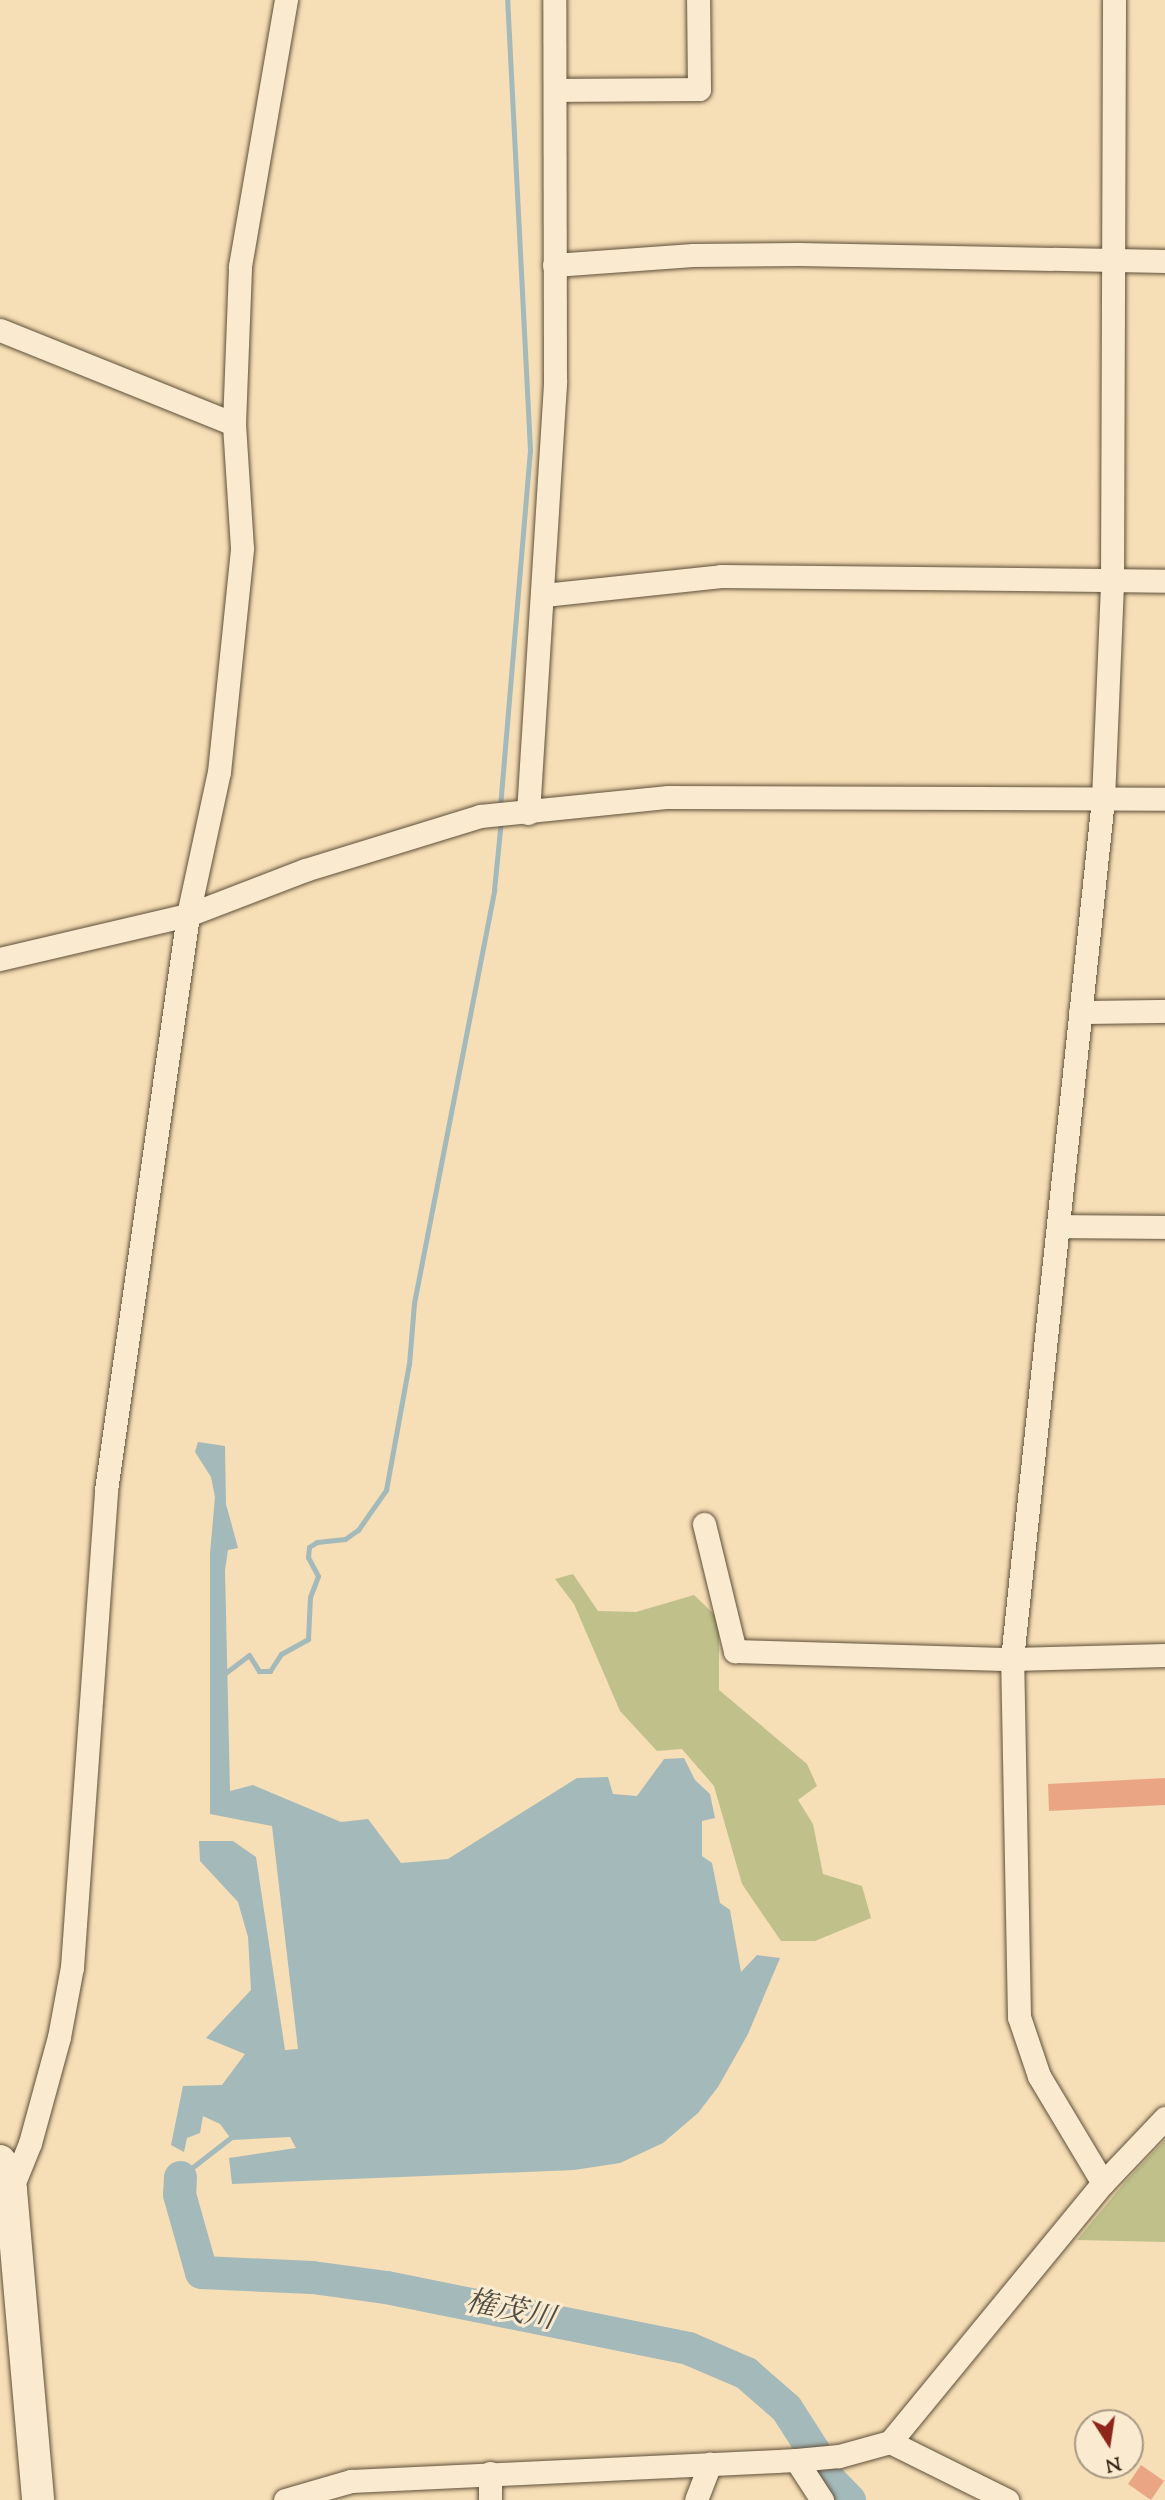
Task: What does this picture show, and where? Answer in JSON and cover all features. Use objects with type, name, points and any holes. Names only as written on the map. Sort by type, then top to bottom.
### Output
[{"type":"main road","points":[[4,2177],[38,2500]]},
{"type":"street","points":[[4,2177],[30,2143],[59,2037],[72,1967],[106,1490],[188,915],[219,772],[242,548],[242,485],[234,424],[240,266],[286,0]]},
{"type":"street","points":[[522,813],[544,594],[555,383],[554,265],[558,90],[554,0]]},
{"type":"street","points":[[558,90],[699,89],[698,0]]},
{"type":"street","points":[[1103,2183],[1039,2076],[1019,2017],[1012,1659],[1103,799],[1112,582],[1111,261],[1114,0]]},
{"type":"street","points":[[554,265],[692,255],[798,254],[1165,261]]},
{"type":"street","points":[[0,330],[234,424]]},
{"type":"street","points":[[544,594],[721,576],[1165,582]]},
{"type":"street","points":[[0,959],[188,915],[305,870],[491,815],[668,797],[1165,799]]},
{"type":"street","points":[[1080,1012],[1165,1011]]},
{"type":"street","points":[[1058,1226],[1165,1227]]},
{"type":"street","points":[[704,1524],[735,1651],[1012,1659],[1165,1655]]},
{"type":"street","points":[[285,2500],[351,2481],[799,2460],[829,2457],[890,2442],[1103,2183],[1165,2118]]},
{"type":"street","points":[[890,2442],[1007,2500]]},
{"type":"street","points":[[799,2460],[822,2500]]},
{"type":"street","points":[[696,2500],[710,2464]]},
{"type":"street","points":[[490,2473],[490,2500]]},
{"type":"green space","points":[[573,1574],[598,1611],[636,1612],[694,1595],[719,1619],[719,1690],[807,1764],[817,1786],[798,1800],[813,1824],[823,1874],[862,1886],[871,1918],[815,1941],[781,1941],[742,1884],[714,1786],[682,1749],[657,1751],[620,1711],[574,1604],[555,1579]]},
{"type":"green space","points":[[1165,2140],[1165,2242],[1077,2240],[1126,2181]]},
{"type":"shaded area","points":[[198,1442],[225,1446],[226,1504],[238,1548],[228,1550],[225,1570],[230,1791],[253,1785],[341,1822],[368,1819],[401,1863],[448,1859],[577,1778],[608,1777],[613,1794],[637,1796],[664,1759],[684,1758],[695,1780],[710,1794],[715,1818],[702,1821],[702,1856],[712,1863],[720,1903],[730,1910],[741,1972],[757,1955],[780,1958],[748,2034],[718,2087],[698,2113],[663,2143],[620,2163],[574,2170],[232,2184],[229,2158],[296,2148],[290,2137],[232,2140],[220,2124],[203,2116],[200,2133],[187,2138],[184,2152],[171,2145],[183,2086],[222,2085],[245,2054],[206,2038],[251,1990],[248,1937],[238,1902],[200,1861],[199,1841],[233,1841],[256,1857],[285,2050],[298,2049],[272,1826],[210,1814],[210,1554],[215,1497],[211,1477],[195,1452]]},
{"type":"building","points":[[1165,1778],[1165,1805],[1049,1811],[1048,1784]]},
{"type":"building","points":[[1144,2467],[1164,2481],[1151,2500],[1128,2484],[1131,2479],[1144,2479]]},
{"type":"waterway","points":[[500,807],[530,450],[507,0]]},
{"type":"waterway","points":[[224,1674],[249,1655],[259,1671],[270,1671],[281,1654],[308,1639],[310,1597],[318,1576],[308,1557],[309,1547],[317,1542],[345,1539],[358,1530],[386,1490],[409,1364],[414,1303],[494,890],[501,820]]},
{"type":"waterway","points":[[180,2177],[234,2135]]},
{"type":"waterway","name":"権茂川","points":[[180,2177],[179,2194],[201,2272],[312,2277],[386,2287],[688,2348],[746,2373],[786,2408],[813,2450],[820,2470],[849,2500]]}]
